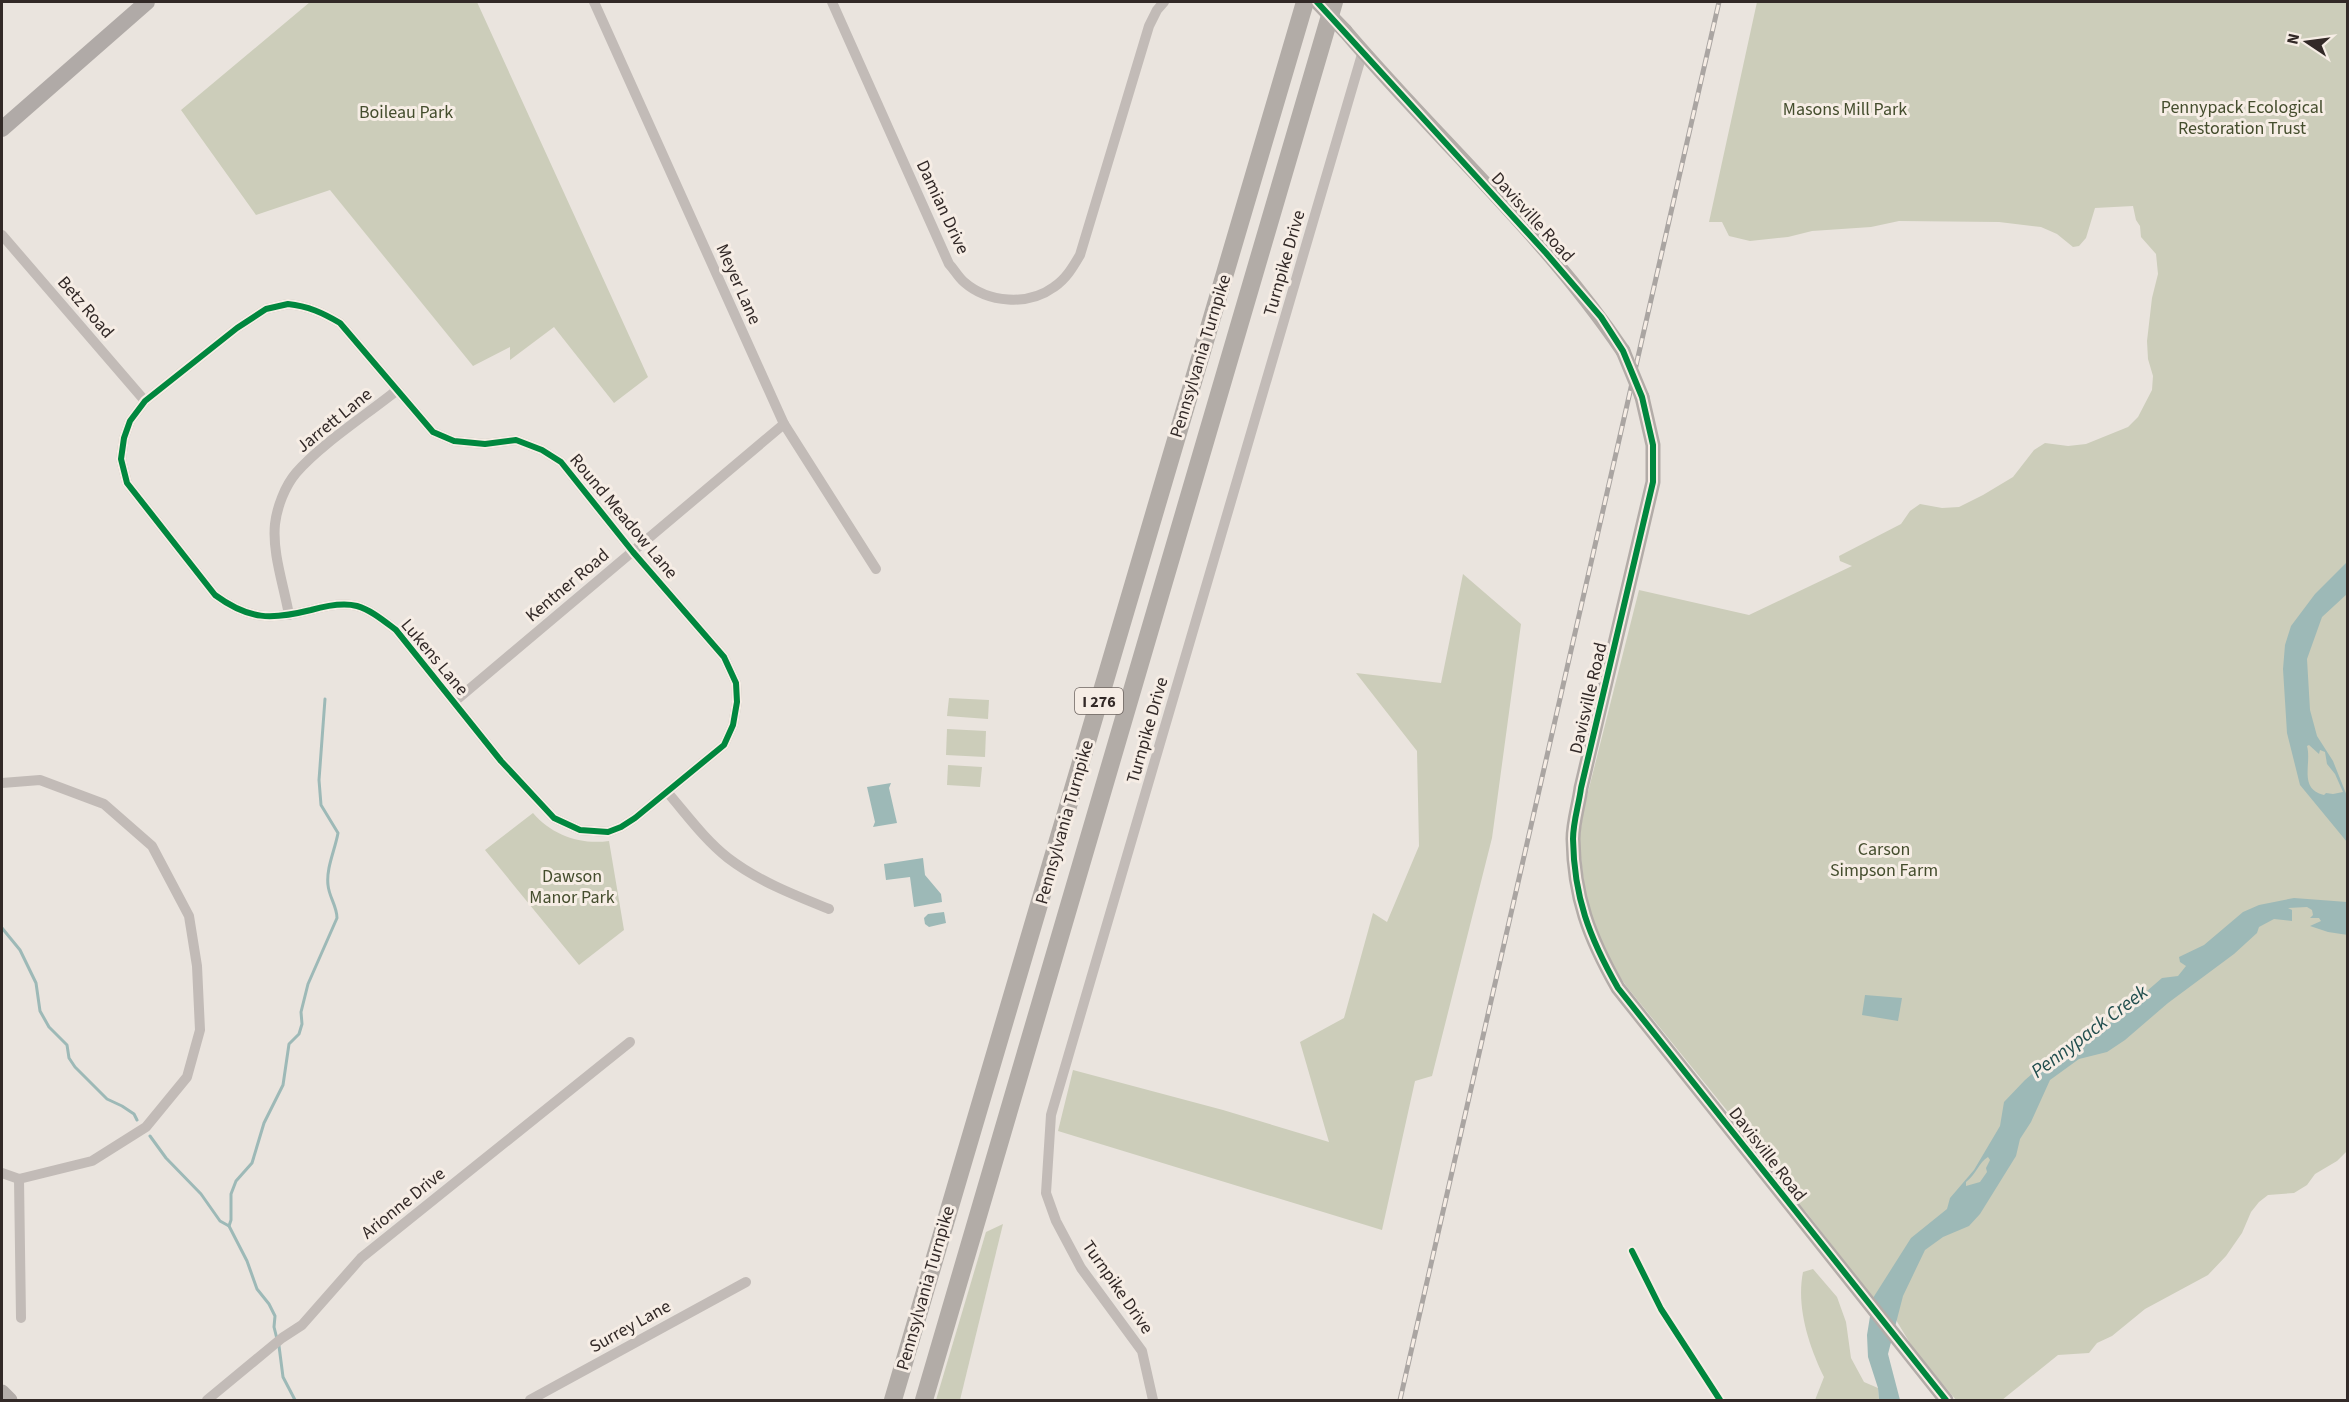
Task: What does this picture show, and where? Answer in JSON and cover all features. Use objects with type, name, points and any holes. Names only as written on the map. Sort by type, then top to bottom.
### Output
[{"type":"highway","name":"Pennsylvania Turnpike","points":[[893,1401],[1305,2]]},
{"type":"highway","name":"Pennsylvania Turnpike","points":[[924,1401],[1334,2]]},
{"type":"main road","points":[[2,129],[147,2]]},
{"type":"street","name":"Meyer Lane","points":[[594,2],[784,424],[876,569]]},
{"type":"street","name":"Damian Drive","points":[[832,2],[950,264],[964,282],[986,294],[1006,300],[1029,299],[1053,288],[1067,276],[1080,255],[1149,26],[1164,2]]},
{"type":"street","name":"Davisville Road","points":[[1317,2],[1346,31],[1546,253],[1601,317],[1623,351],[1642,397],[1653,446],[1653,482],[1581,788],[1573,837],[1577,884],[1585,920],[1598,953],[1618,988],[1946,1401]]},
{"type":"street","name":"Turnpike Drive","points":[[1153,1401],[1142,1351],[1081,1268],[1056,1221],[1046,1193],[1051,1115],[1363,51]]},
{"type":"street","name":"Betz Road","points":[[2,235],[146,400]]},
{"type":"street","name":"Round Meadow Lane","points":[[146,400],[237,328],[266,309],[288,304],[313,309],[340,322],[433,432],[454,441],[485,444],[516,440],[542,450],[561,462],[633,552],[724,657],[736,683],[737,702],[734,725],[724,745],[668,793]]},
{"type":"street","name":"Jarrett Lane","points":[[289,615],[276,548],[275,526],[284,494],[294,475],[308,460],[396,391]]},
{"type":"street","name":"Lukens Lane","points":[[146,400],[130,421],[124,438],[121,459],[127,483],[215,595],[228,605],[247,614],[289,615],[342,604],[356,606],[374,614],[396,630],[501,760],[554,818],[580,830],[608,831],[621,827],[668,793]]},
{"type":"street","name":"Kentner Road","points":[[454,702],[784,424]]},
{"type":"street","points":[[2,783],[40,780],[104,804],[152,846],[189,916],[198,977],[200,1030],[187,1077],[146,1127],[92,1161],[19,1179],[2,1173]]},
{"type":"street","points":[[668,793],[703,835],[727,857],[752,875],[828,909]]},
{"type":"street","name":"Arionne Drive","points":[[207,1401],[282,1338],[302,1325],[361,1258],[630,1042]]},
{"type":"street","points":[[19,1179],[21,1318]]},
{"type":"street","name":"Surrey Lane","points":[[530,1401],[747,1282]]},
{"type":"street","points":[[2,1392],[10,1401]]},
{"type":"green space","name":"Boileau Park","points":[[310,2],[477,2],[648,377],[614,403],[554,327],[510,360],[510,347],[473,366],[330,190],[256,215],[181,110]]},
{"type":"green space","name":"Carson Simpson Farm","points":[[1757,2],[2347,2],[2347,1151],[2337,1161],[2315,1174],[2307,1185],[2294,1193],[2268,1195],[2259,1202],[2226,1256],[2208,1275],[2145,1309],[2112,1336],[2097,1343],[2089,1353],[2058,1355],[2002,1400],[1956,1400],[1913,1348],[1896,1320],[1873,1298],[1806,1212],[1772,1175],[1766,1164],[1767,1160],[1627,987],[1607,959],[1586,900],[1579,841],[1584,808],[1639,590],[1749,615],[1852,566],[1840,561],[1839,556],[1901,524],[1910,511],[1920,504],[1942,508],[1959,507],[2013,477],[2034,450],[2045,443],[2068,446],[2086,444],[2128,427],[2138,417],[2152,390],[2153,376],[2148,359],[2147,341],[2152,298],[2158,274],[2156,254],[2141,237],[2133,206],[2095,208],[2086,238],[2079,246],[2073,247],[2057,234],[2041,227],[1999,222],[1899,221],[1871,227],[1812,231],[1788,237],[1750,241],[1729,236],[1722,222],[1709,222]]},
{"type":"green space","points":[[1463,574],[1521,624],[1492,838],[1432,1076],[1415,1081],[1382,1230],[1058,1131],[1073,1070],[1223,1110],[1329,1142],[1300,1042],[1344,1018],[1373,913],[1387,922],[1419,846],[1417,751],[1356,673],[1441,683]]},
{"type":"green space","points":[[949,698],[989,700],[988,719],[947,716]]},
{"type":"green space","points":[[947,729],[986,731],[985,757],[946,755]]},
{"type":"green space","points":[[948,765],[982,767],[980,787],[947,785]]},
{"type":"green space","name":"Dawson Manor Park","points":[[533,813],[549,827],[567,837],[598,842],[609,841],[624,930],[579,965],[485,850]]},
{"type":"green space","points":[[1003,1224],[960,1400],[936,1400],[986,1232]]},
{"type":"green space","points":[[1813,1269],[1837,1297],[1846,1322],[1851,1358],[1864,1382],[1878,1388],[1879,1400],[1815,1400],[1824,1377],[1805,1326],[1801,1299],[1803,1272]]},
{"type":"water","points":[[2347,562],[2347,594],[2322,617],[2307,659],[2310,710],[2317,736],[2333,761],[2347,796],[2347,842],[2300,785],[2287,733],[2283,669],[2285,645],[2291,626],[2315,594]],"holes":[[[2309,745],[2319,754],[2320,750],[2325,752],[2327,764],[2335,774],[2343,792],[2324,795],[2311,787],[2308,775],[2307,746]]]},
{"type":"water","points":[[891,783],[889,788],[897,823],[873,827],[875,822],[867,787]]},
{"type":"water","points":[[923,858],[925,875],[941,894],[942,902],[914,907],[910,877],[886,880],[884,864]]},
{"type":"water","points":[[2294,898],[2347,902],[2348,935],[2310,926],[2321,921],[2319,918],[2310,918],[2313,915],[2312,910],[2307,907],[2288,908],[2292,910],[2292,921],[2274,919],[2259,927],[2257,933],[2234,954],[2168,1003],[2125,1040],[2107,1052],[2079,1059],[2050,1080],[2031,1122],[2020,1139],[2016,1156],[1980,1214],[1969,1226],[1943,1237],[1925,1250],[1903,1296],[1888,1354],[1900,1400],[1879,1400],[1878,1388],[1868,1357],[1867,1335],[1873,1298],[1911,1238],[1947,1209],[1950,1198],[1974,1170],[2000,1126],[2004,1102],[2039,1068],[2075,1042],[2103,1029],[2162,978],[2178,976],[2186,966],[2180,962],[2179,957],[2204,945],[2243,912],[2259,905]],"holes":[[[1988,1157],[1990,1160],[1986,1168],[1987,1172],[1980,1182],[1966,1186],[1966,1182],[1982,1162]]]},
{"type":"water","points":[[944,912],[946,923],[929,927],[925,924],[924,918],[928,914]]},
{"type":"water","points":[[1865,995],[1902,998],[1898,1021],[1862,1015]]},
{"type":"waterway","points":[[229,1226],[231,1194],[236,1181],[252,1163],[264,1123],[283,1085],[289,1044],[299,1034],[302,1024],[301,1012],[308,984],[337,918],[328,879],[338,833],[321,805],[319,780],[325,699]]},
{"type":"waterway","points":[[2,928],[20,950],[36,983],[40,1011],[49,1027],[67,1045],[69,1058],[75,1067],[107,1099],[134,1114],[137,1120]]},
{"type":"waterway","points":[[150,1136],[166,1158],[201,1194],[220,1221],[229,1226],[247,1261],[257,1289],[275,1316],[274,1327],[277,1339]]},
{"type":"waterway","points":[[279,1346],[283,1377],[295,1400]]},
{"type":"railway","points":[[1400,1400],[1719,2]]},
{"type":"cycle path","points":[[1317,2],[1546,253],[1601,317],[1623,351],[1642,397],[1653,445],[1653,482],[1574,826],[1576,880],[1585,916],[1591,934],[1618,988],[1946,1400]]},
{"type":"cycle path","points":[[288,304],[315,310],[340,323],[433,432],[454,441],[485,444],[516,440],[542,450],[561,462],[633,552],[724,657],[736,683],[737,702],[733,725],[724,745],[635,818],[608,832],[580,830],[554,818],[501,761],[396,630],[367,610],[340,604],[284,615],[261,616],[227,603],[215,595],[127,483],[121,459],[124,438],[130,421],[145,401],[237,328],[266,309],[288,304]]},
{"type":"cycle path","points":[[1632,1251],[1661,1309],[1720,1400]]},
{"type":"park label","name":"Masons Mill Park","points":[[1845,109]]},
{"type":"park label","name":"Pennypack Ecological Restoration Trust","points":[[2242,117]]},
{"type":"water label","name":"Pennypack Creek","points":[[2089,1031]]}]
